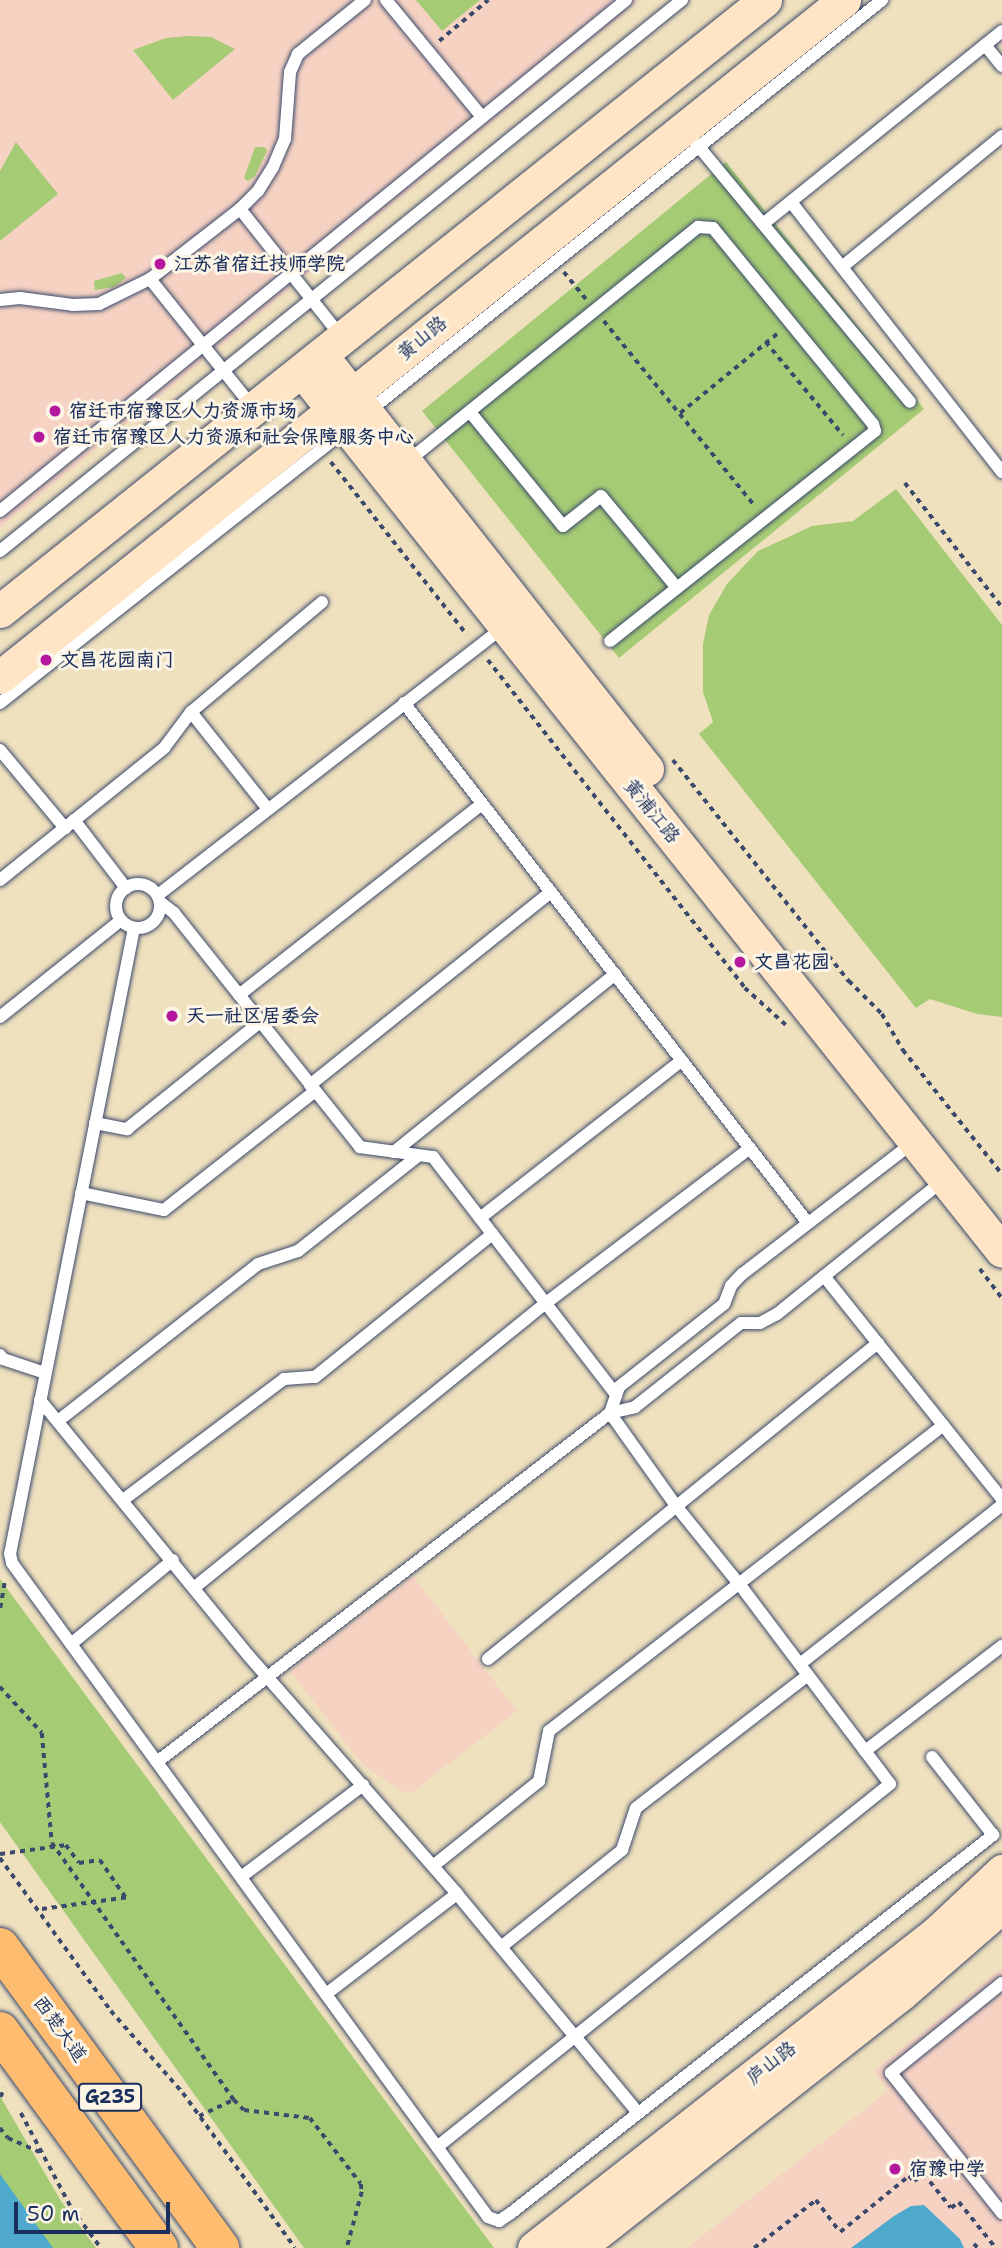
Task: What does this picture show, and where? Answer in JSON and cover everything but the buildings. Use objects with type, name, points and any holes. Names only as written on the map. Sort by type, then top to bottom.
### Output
[{"type":"highway","name":"西楚大道","points":[[0,1947],[220,2248]]},
{"type":"highway","name":"G235","points":[[0,2031],[159,2248]]},
{"type":"street","points":[[0,611],[765,0]]},
{"type":"street","name":"黄山路","points":[[0,677],[350,412],[692,137],[844,0]]},
{"type":"street","name":"黄浦江路","points":[[322,355],[350,412],[1002,1219]]},
{"type":"street","name":"黄浦江路","points":[[396,470],[504,626],[945,1179],[990,1259]]},
{"type":"street","name":"庐山路","points":[[534,2248],[936,1933],[1002,1871]]},
{"type":"street","name":"庐山路","points":[[578,2248],[902,1993],[1002,1906]]},
{"type":"lane","points":[[0,300],[20,298],[73,305],[99,304],[150,279],[240,208],[258,191],[273,167],[285,139],[288,83],[298,54],[365,0]]},
{"type":"lane","points":[[386,0],[482,117]]},
{"type":"lane","points":[[0,511],[626,0]]},
{"type":"lane","points":[[0,551],[682,0]]},
{"type":"lane","points":[[0,703],[321,450],[350,412],[556,262],[692,137],[882,0]]},
{"type":"lane","points":[[763,224],[1002,31]]},
{"type":"lane","points":[[985,45],[1002,66]]},
{"type":"lane","points":[[842,267],[1002,136]]},
{"type":"lane","points":[[692,137],[910,402]]},
{"type":"lane","points":[[791,202],[1002,472]]},
{"type":"lane","points":[[240,208],[311,299],[322,355]]},
{"type":"lane","points":[[396,470],[698,227],[705,225],[713,228],[873,424],[875,430],[610,641]]},
{"type":"lane","points":[[150,279],[254,409]]},
{"type":"lane","points":[[470,412],[563,526],[601,496],[677,588]]},
{"type":"lane","points":[[0,880],[164,748],[191,712],[322,602]]},
{"type":"lane","points":[[504,626],[268,809],[159,898],[154,922],[134,928],[121,920],[117,899],[126,887],[147,885],[159,898],[174,913],[360,1147],[433,1157],[616,1395]]},
{"type":"lane","points":[[404,703],[808,1223]]},
{"type":"lane","points":[[191,712],[268,809]]},
{"type":"lane","points":[[0,750],[126,887]]},
{"type":"lane","points":[[239,995],[482,804]]},
{"type":"lane","points":[[81,1193],[164,1210],[551,892]]},
{"type":"lane","points":[[0,1017],[121,920]]},
{"type":"lane","points":[[134,928],[9,1554],[12,1563],[488,2217],[499,2221],[993,1835],[932,1757]]},
{"type":"lane","points":[[394,1152],[615,974]]},
{"type":"lane","points":[[95,1123],[127,1129],[260,1022]]},
{"type":"lane","points":[[480,1219],[682,1060]]},
{"type":"lane","points":[[610,1413],[619,1387],[724,1304],[731,1286],[742,1274],[915,1141]]},
{"type":"lane","points":[[195,1587],[546,1303],[750,1148]]},
{"type":"lane","points":[[58,1421],[258,1264],[298,1251],[419,1155]]},
{"type":"lane","points":[[157,1762],[610,1413],[635,1407],[741,1323],[760,1323],[777,1314],[945,1179]]},
{"type":"lane","points":[[123,1500],[284,1379],[315,1377],[492,1234]]},
{"type":"lane","points":[[501,1947],[622,1850],[636,1808],[1002,1502],[824,1276]]},
{"type":"lane","points":[[488,1659],[878,1343]]},
{"type":"lane","points":[[0,1355],[3,1359],[45,1373]]},
{"type":"lane","points":[[40,1401],[173,1560],[248,1655],[269,1675],[457,1894],[638,2113]]},
{"type":"lane","points":[[437,2147],[890,1784],[740,1585],[676,1506],[610,1413]]},
{"type":"lane","points":[[433,1866],[539,1781],[550,1731],[943,1425]]},
{"type":"lane","points":[[71,1644],[173,1560]]},
{"type":"lane","points":[[865,1751],[1002,1646]]},
{"type":"lane","points":[[241,1877],[363,1785]]},
{"type":"lane","points":[[326,1994],[457,1894]]},
{"type":"lane","points":[[1002,1983],[891,2073],[1002,2213]]},
{"type":"path","points":[[427,51],[488,0]]},
{"type":"path","points":[[556,262],[764,518]]},
{"type":"path","points":[[680,413],[790,323]]},
{"type":"path","points":[[766,342],[853,447]]},
{"type":"path","points":[[321,450],[745,988],[793,1032]]},
{"type":"path","points":[[905,483],[1002,607]]},
{"type":"path","points":[[990,1259],[1002,1298]]},
{"type":"path","points":[[0,1687],[42,1733],[54,1846],[234,2100],[244,2110],[304,2115],[317,2122],[361,2184],[362,2192],[347,2248]]},
{"type":"path","points":[[38,1910],[126,1898],[100,1860],[79,1863],[66,1845],[0,1856],[38,1910],[111,2011],[200,2116],[295,2248]]},
{"type":"path","points":[[0,2078],[11,2095]]},
{"type":"path","points":[[0,2097],[6,2087]]},
{"type":"path","points":[[200,2116],[234,2100]]},
{"type":"path","points":[[16,2104],[72,2209],[101,2248]]},
{"type":"path","points":[[0,2128],[8,2138],[43,2153]]},
{"type":"path","points":[[754,2248],[816,2200],[841,2232],[909,2176],[914,2181],[924,2174],[951,2208],[958,2202],[999,2247]]},
{"type":"shaded area","name":"江苏省宿迁技师学院","points":[[0,0],[640,0],[0,528]]},
{"type":"shaded area","points":[[413,1576],[517,1711],[408,1795],[364,1766],[290,1671]]},
{"type":"shaded area","name":"宿豫中学","points":[[1002,1968],[1002,2248],[687,2248],[888,2091],[874,2071]]},
{"type":"green space","points":[[416,0],[480,0],[442,31]]},
{"type":"green space","points":[[211,37],[235,49],[173,100],[133,50],[166,38]]},
{"type":"green space","points":[[16,142],[58,194],[0,241],[0,171]]},
{"type":"green space","points":[[255,147],[265,147],[267,151],[255,176],[248,181],[244,178]]},
{"type":"green space","points":[[726,162],[924,409],[619,658],[422,411]]},
{"type":"green space","points":[[122,273],[126,278],[114,287],[95,290],[94,281]]},
{"type":"green space","points":[[896,489],[1002,625],[1002,1017],[977,1014],[930,999],[916,1008],[699,734],[713,722],[703,692],[703,644],[709,615],[727,584],[758,551],[812,526],[853,521]]},
{"type":"green space","points":[[0,1579],[494,2248],[304,2248],[0,1822]]},
{"type":"green space","points":[[0,2096],[61,2201],[96,2248],[0,2248]]},
{"type":"water","points":[[0,2174],[53,2248],[0,2248]]},
{"type":"water","points":[[924,2205],[960,2239],[964,2248],[851,2248],[894,2216],[911,2206]]},
{"type":"place","name":"江苏省宿迁技师学院","points":[[160,264]]},
{"type":"place","name":"宿迁市宿豫区人力资源市场","points":[[55,411]]},
{"type":"place","name":"宿迁市宿豫区人力资源和社会保障服务中心","points":[[39,437]]},
{"type":"place","name":"文昌花园南门","points":[[46,660]]},
{"type":"place","name":"文昌花园","points":[[740,962]]},
{"type":"place","name":"天一社区居委会","points":[[172,1016]]},
{"type":"place","name":"宿豫中学","points":[[895,2169]]}]
